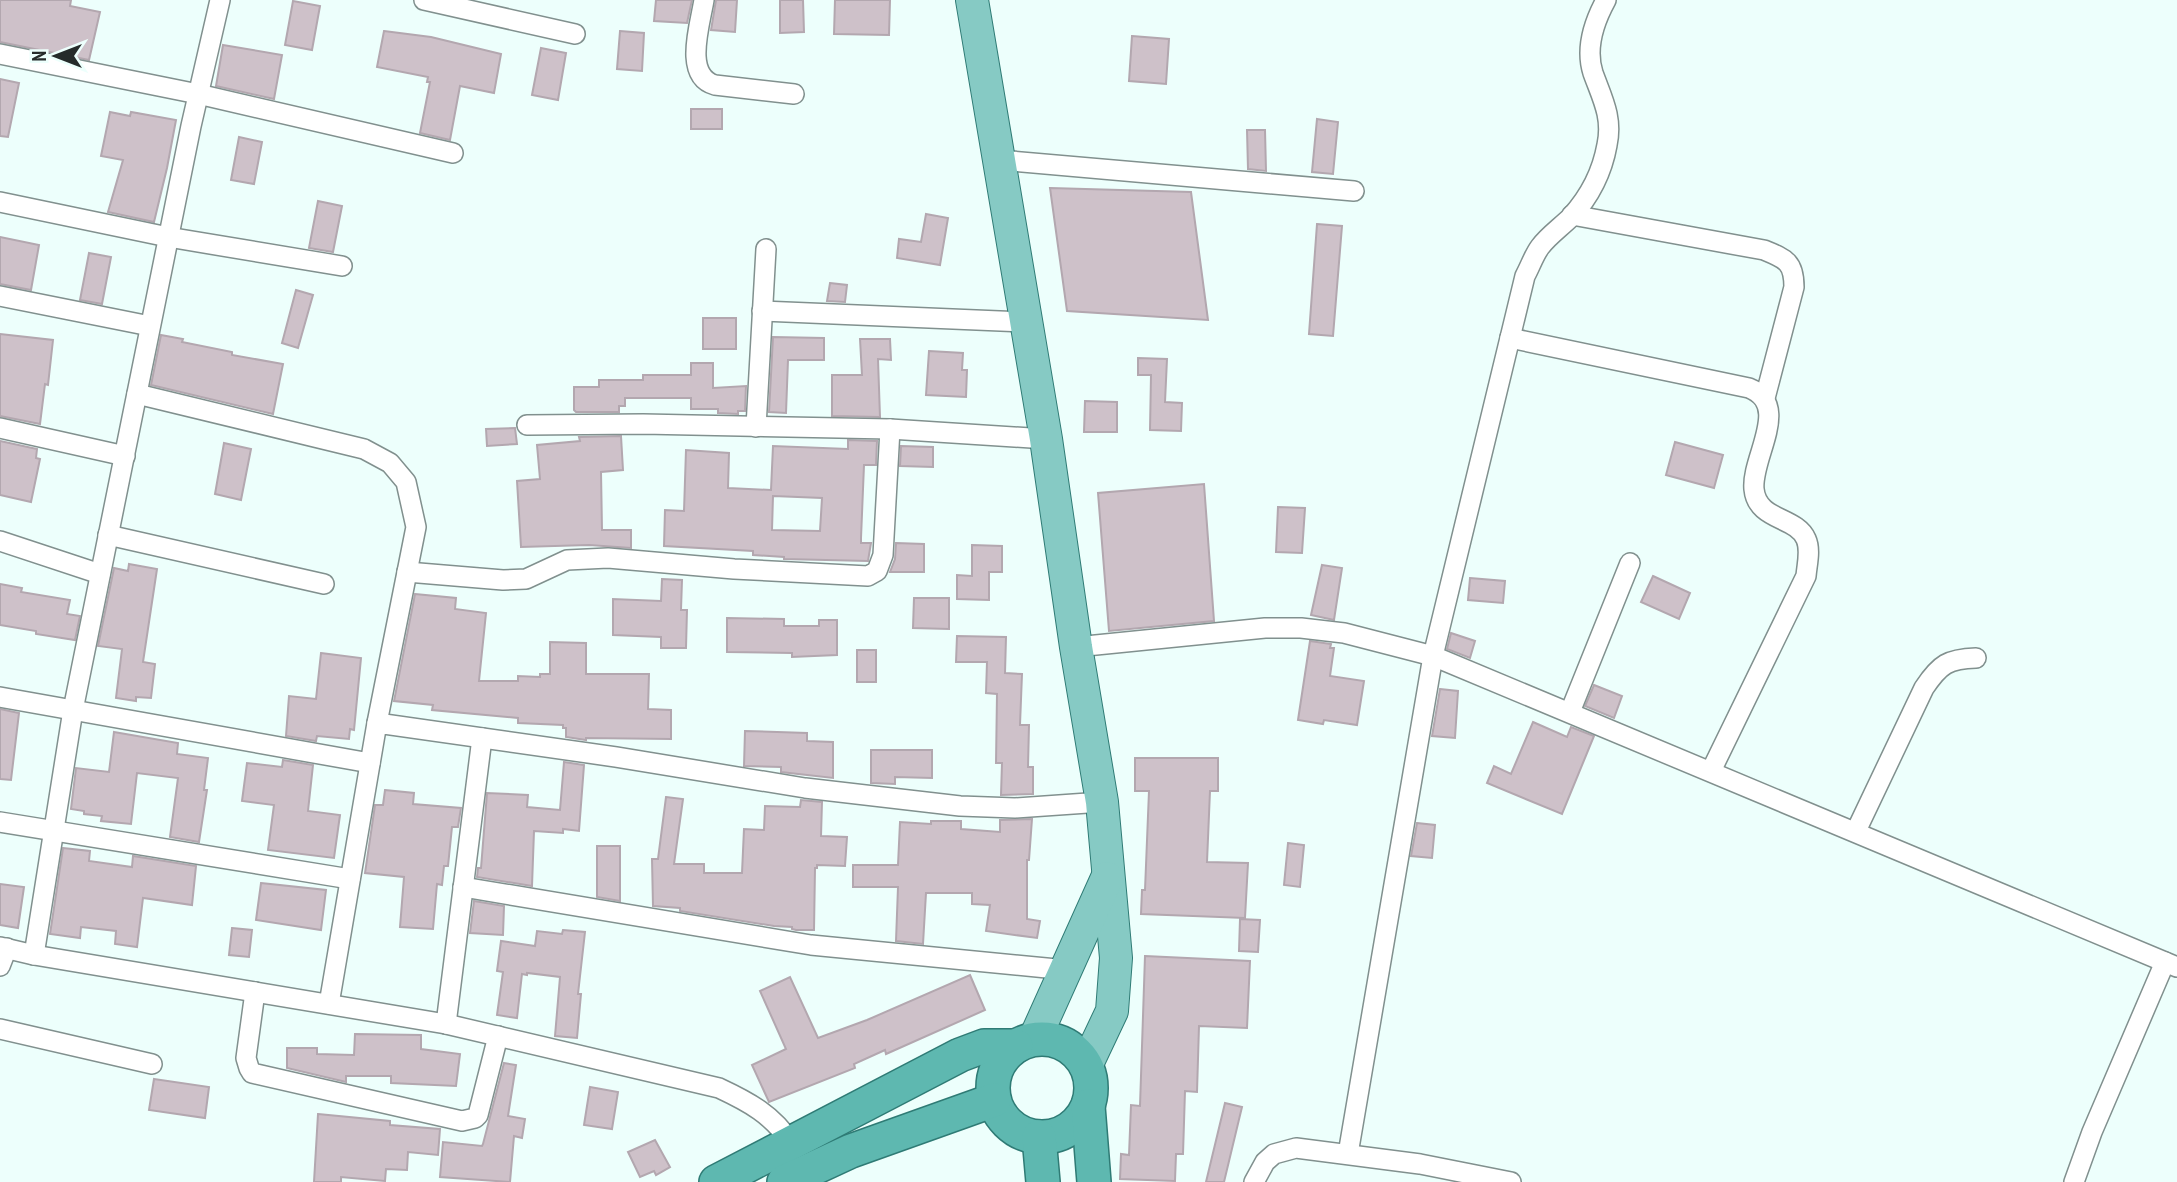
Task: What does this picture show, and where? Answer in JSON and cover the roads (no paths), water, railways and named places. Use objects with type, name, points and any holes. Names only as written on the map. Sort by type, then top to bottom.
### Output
[{"type":"highway","points":[[716,1182],[960,1055],[984,1046],[1056,1040],[1074,1050],[1086,1066],[1091,1086],[1088,1106],[1094,1182]]},
{"type":"highway","points":[[1026,1042],[1001,1060],[993,1079],[994,1100],[1003,1118],[1019,1132],[1039,1137],[1059,1135],[1076,1124],[1088,1106]]},
{"type":"highway","points":[[784,1182],[851,1151],[994,1100]]},
{"type":"highway","points":[[1039,1137],[1043,1182]]},
{"type":"main road","points":[[972,0],[1046,439],[1102,802],[1116,958],[1112,1011],[1086,1066]]},
{"type":"main road","points":[[1026,1042],[1068,970],[1109,873]]},
{"type":"street","points":[[34,955],[73,709],[198,94],[220,0]]},
{"type":"street","points":[[424,0],[575,34]]},
{"type":"street","points":[[704,0],[696,56],[699,76],[715,85],[794,94]]},
{"type":"street","points":[[1348,1154],[1433,656],[1525,276],[1539,248],[1572,215],[1591,191],[1602,169],[1608,142],[1609,118],[1592,70],[1589,50],[1597,16],[1606,0]]},
{"type":"street","points":[[0,54],[198,94],[453,153]]},
{"type":"street","points":[[999,160],[1354,191]]},
{"type":"street","points":[[0,202],[169,237],[342,266]]},
{"type":"street","points":[[1572,215],[1764,250],[1789,263],[1794,272],[1794,287],[1765,398]]},
{"type":"street","points":[[756,427],[766,249]]},
{"type":"street","points":[[0,296],[150,326]]},
{"type":"street","points":[[762,311],[1026,322]]},
{"type":"street","points":[[1510,338],[1749,388],[1759,391],[1765,398],[1769,407],[1768,423],[1753,485],[1755,496],[1765,510],[1800,531],[1806,539],[1809,555],[1806,576],[1711,771]]},
{"type":"street","points":[[137,394],[364,449],[390,463],[406,482],[416,527],[377,723],[329,1004]]},
{"type":"street","points":[[527,425],[890,429],[1046,439]]},
{"type":"street","points":[[0,428],[124,456]]},
{"type":"street","points":[[407,572],[502,580],[526,579],[568,560],[608,558],[734,569],[868,576],[877,571],[883,555],[890,429]]},
{"type":"street","points":[[108,535],[324,584]]},
{"type":"street","points":[[0,541],[100,574]]},
{"type":"street","points":[[1570,712],[1630,563]]},
{"type":"street","points":[[1076,647],[1265,628],[1301,628],[1344,633],[1433,656],[2171,964],[2092,1132],[2074,1182]]},
{"type":"street","points":[[1856,831],[1933,674],[1943,664],[1955,659],[1976,658]]},
{"type":"street","points":[[0,697],[370,763]]},
{"type":"street","points":[[377,723],[805,788],[960,806],[1015,808],[1102,802]]},
{"type":"street","points":[[446,1024],[482,738]]},
{"type":"street","points":[[0,822],[350,878]]},
{"type":"street","points":[[463,887],[811,945],[1068,970]]},
{"type":"street","points":[[2,953],[34,955],[446,1024],[719,1088],[754,1104],[780,1126],[791,1143]]},
{"type":"street","points":[[256,992],[247,1058],[248,1068],[252,1073],[462,1121],[478,1115],[498,1036]]},
{"type":"street","points":[[0,1029],[152,1064]]},
{"type":"street","points":[[1254,1182],[1265,1161],[1283,1150],[1296,1148],[1348,1154],[1511,1182]]}]
